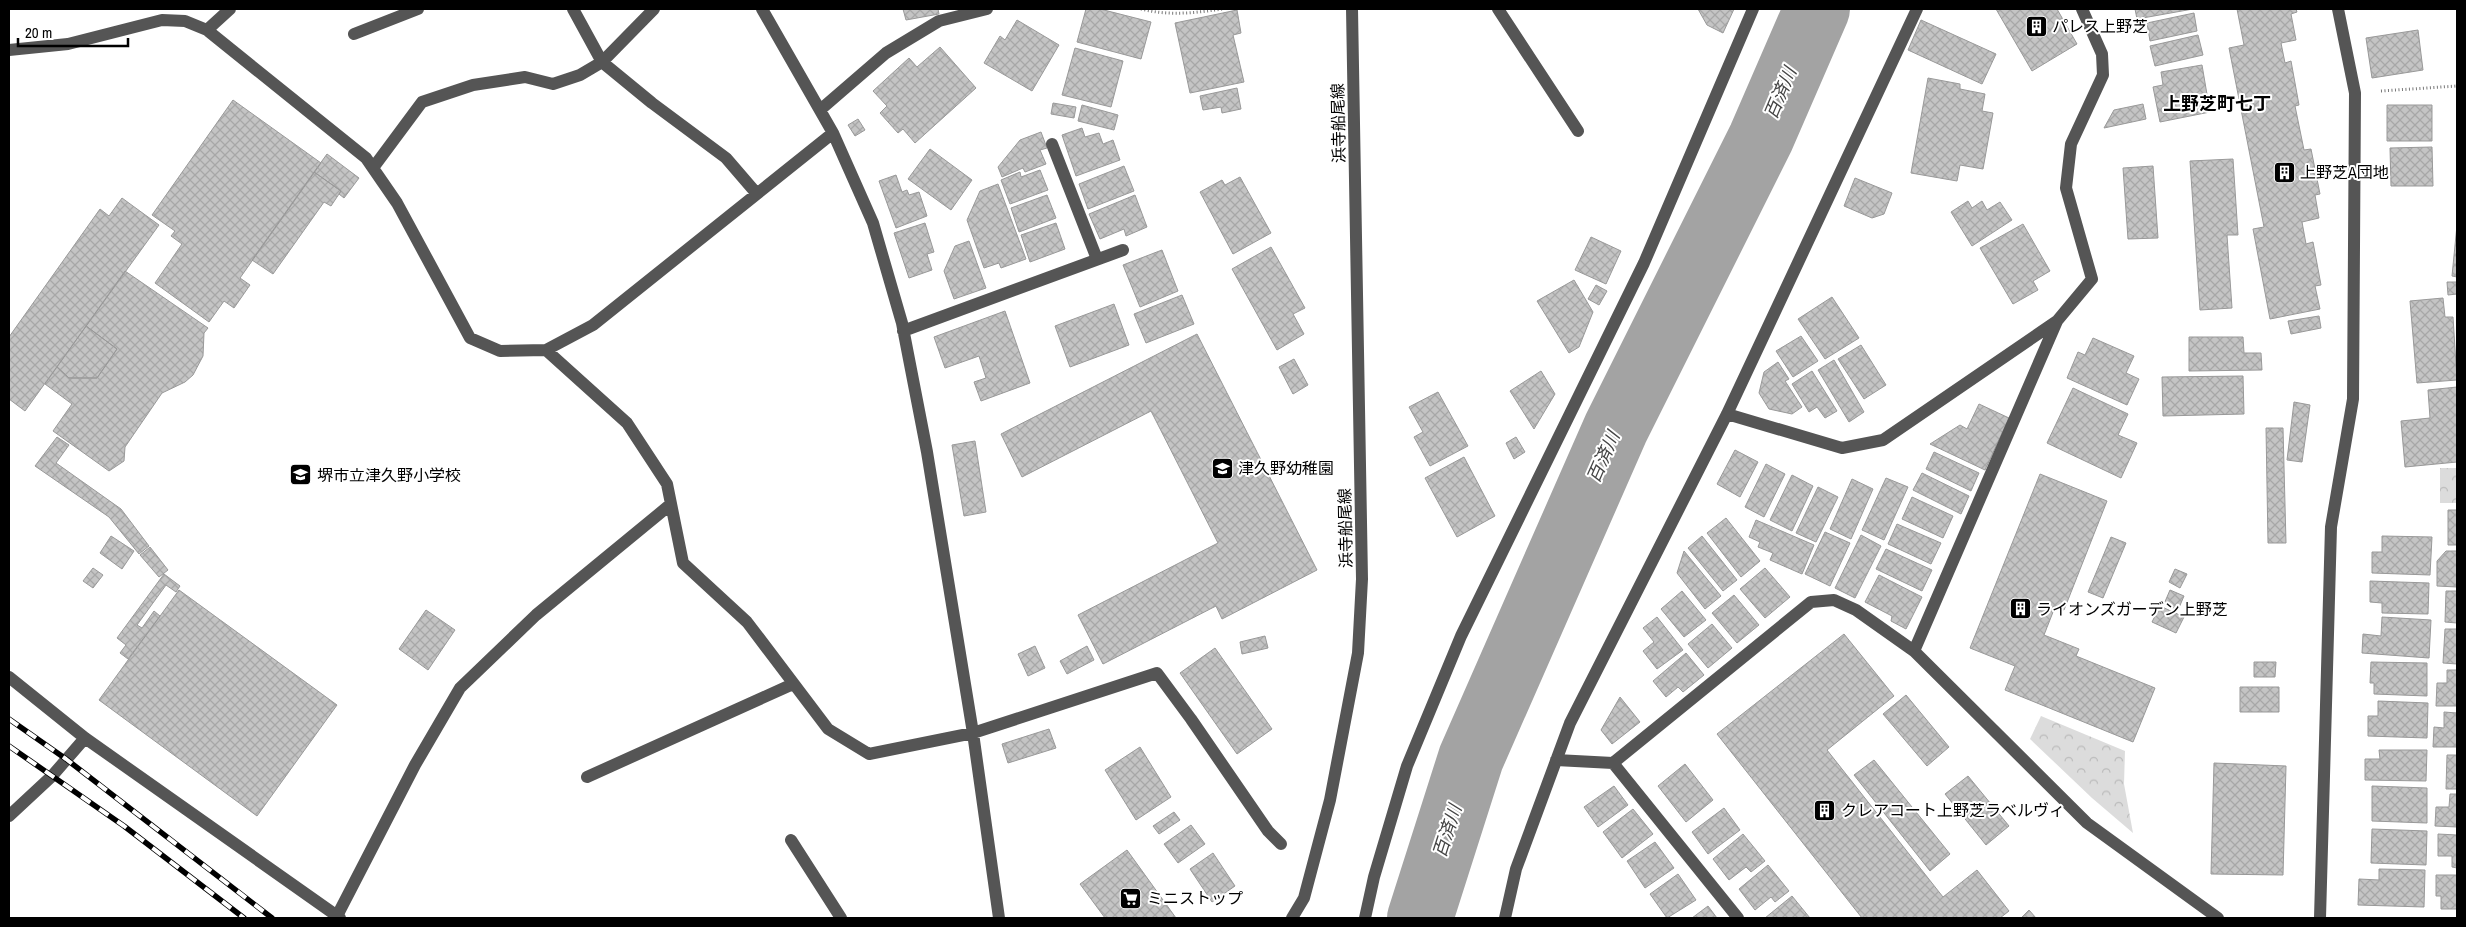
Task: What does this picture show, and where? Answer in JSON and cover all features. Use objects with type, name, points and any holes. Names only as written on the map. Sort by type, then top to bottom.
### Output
[{"type":"street","points":[[207,30],[230,9]]},
{"type":"street","points":[[354,34],[418,9]]},
{"type":"street","points":[[572,9],[602,62],[652,103],[726,158],[757,194]]},
{"type":"street","points":[[373,168],[422,102],[473,85],[525,77],[553,84],[580,75],[602,62],[654,9]]},
{"type":"street","points":[[762,9],[833,132],[873,223],[903,331],[927,452],[973,733],[999,918]]},
{"type":"street","points":[[820,110],[893,48],[939,21],[987,9]]},
{"type":"street","name":"浜寺船尾線","points":[[1292,918],[1304,898],[1330,800],[1358,653],[1362,579],[1352,9]]},
{"type":"street","points":[[1498,9],[1578,131]]},
{"type":"street","points":[[1365,918],[1374,877],[1407,766],[1462,636],[1644,263],[1753,9]]},
{"type":"street","points":[[1505,918],[1516,869],[1570,723],[1726,414],[1917,9]]},
{"type":"street","points":[[1726,414],[1842,448],[1883,440],[2057,321],[2092,279],[2066,188],[2071,144],[2103,75],[2102,54],[2082,9]]},
{"type":"street","points":[[2320,918],[2332,527],[2353,399],[2355,94],[2338,9]]},
{"type":"street","points":[[9,50],[68,44],[162,20],[184,21],[207,30],[366,158],[397,203],[470,338],[500,351],[546,350],[593,325],[833,132]]},
{"type":"street","points":[[1052,144],[1097,259]]},
{"type":"street","points":[[903,331],[1123,250]]},
{"type":"street","points":[[1914,652],[2057,321]]},
{"type":"street","points":[[546,350],[627,423],[667,484],[683,563],[747,622],[828,729],[869,754],[973,733],[1157,673],[1191,719],[1268,832],[1281,844]]},
{"type":"street","points":[[9,677],[85,738],[338,917],[415,765],[460,688],[536,615],[671,504]]},
{"type":"street","points":[[1556,760],[1613,763],[1811,602],[1834,600],[1856,610],[1914,652],[2086,823],[2218,918]]},
{"type":"street","points":[[587,777],[793,684]]},
{"type":"street","points":[[9,816],[52,776],[85,738]]},
{"type":"street","points":[[1613,763],[1738,918]]},
{"type":"street","points":[[791,840],[841,918]]},
{"type":"path","points":[[1141,9],[1190,14],[1222,9]]},
{"type":"path","points":[[2355,94],[2457,86]]},
{"type":"green space","points":[[2440,468],[2457,468],[2457,503],[2440,503]]},
{"type":"green space","points":[[2041,716],[2125,751],[2124,784],[2133,833],[2092,798],[2030,739]]},
{"type":"building","points":[[903,9],[938,9],[939,14],[906,20]]},
{"type":"building","points":[[1086,9],[1100,9],[1151,22],[1141,59],[1077,42]]},
{"type":"building","points":[[1698,9],[1734,9],[1723,33],[1707,25]]},
{"type":"building","name":"パレス上野芝","points":[[1996,9],[2057,9],[2077,44],[2032,71]]},
{"type":"building","points":[[2135,9],[2193,9],[2137,19]]},
{"type":"building","name":"上野芝A団地","points":[[2237,9],[2296,9],[2297,12],[2291,14],[2296,40],[2281,43],[2285,63],[2291,61],[2299,105],[2295,106],[2304,150],[2311,149],[2320,194],[2315,195],[2319,218],[2302,222],[2306,244],[2313,242],[2321,285],[2315,286],[2320,309],[2270,319],[2253,229],[2264,227],[2229,48],[2244,45]]},
{"type":"building","points":[[1237,10],[1241,33],[1233,35],[1244,82],[1190,93],[1175,23]]},
{"type":"building","points":[[2194,13],[2197,31],[2150,41],[2147,23]]},
{"type":"building","points":[[1017,20],[1059,45],[1032,91],[984,63],[1000,36],[1005,40]]},
{"type":"building","points":[[1921,20],[1996,54],[1982,84],[1908,50]]},
{"type":"building","points":[[2418,30],[2423,70],[2372,78],[2366,38]]},
{"type":"building","points":[[2198,35],[2203,55],[2155,66],[2150,46]]},
{"type":"building","points":[[940,47],[976,88],[915,143],[903,129],[898,133],[880,113],[887,106],[873,91],[909,58],[917,67]]},
{"type":"building","points":[[1075,48],[1123,61],[1111,107],[1062,95]]},
{"type":"building","points":[[2202,65],[2210,112],[2160,122],[2153,87],[2163,85],[2161,72]]},
{"type":"building","points":[[1928,78],[1960,84],[1960,89],[1985,94],[1982,111],[1993,113],[1983,169],[1960,165],[1957,181],[1911,173]]},
{"type":"building","points":[[1237,88],[1241,109],[1222,113],[1221,107],[1203,110],[1200,96]]},
{"type":"building","points":[[233,100],[321,163],[240,278],[250,285],[234,308],[224,301],[209,322],[155,283],[182,244],[171,236],[175,231],[152,215]]},
{"type":"building","points":[[1053,103],[1076,107],[1074,118],[1051,114]]},
{"type":"building","points":[[2143,104],[2146,119],[2104,128],[2114,110]]},
{"type":"building","points":[[1082,105],[1118,115],[1114,130],[1078,121]]},
{"type":"building","points":[[2387,105],[2432,105],[2432,141],[2387,141]]},
{"type":"building","points":[[858,119],[865,130],[855,136],[848,125]]},
{"type":"building","points":[[1082,128],[1085,137],[1099,133],[1103,144],[1113,140],[1120,160],[1076,176],[1062,135]]},
{"type":"building","points":[[1041,132],[1047,148],[1040,150],[1046,164],[1025,172],[1023,168],[1002,177],[998,167],[1020,140]]},
{"type":"building","points":[[2432,147],[2433,186],[2391,186],[2390,148]]},
{"type":"building","points":[[930,149],[972,180],[951,210],[908,179]]},
{"type":"building","points":[[327,154],[359,178],[344,198],[339,194],[341,191],[314,172]]},
{"type":"building","points":[[2233,159],[2238,235],[2227,235],[2232,308],[2200,310],[2190,161]]},
{"type":"building","points":[[1124,166],[1134,191],[1088,209],[1079,184]]},
{"type":"building","points":[[2153,166],[2158,238],[2128,239],[2123,168]]},
{"type":"building","points":[[1040,170],[1048,190],[1010,204],[1001,180],[1020,172],[1021,177]]},
{"type":"building","points":[[314,172],[341,191],[331,206],[324,202],[273,274],[252,260]]},
{"type":"building","points":[[896,175],[902,192],[907,190],[909,195],[919,192],[927,216],[896,228],[879,181]]},
{"type":"building","points":[[1240,177],[1271,233],[1233,254],[1200,192],[1222,180],[1225,185]]},
{"type":"building","points":[[1855,178],[1892,193],[1884,214],[1872,218],[1844,206]]},
{"type":"building","points":[[998,184],[1026,259],[1001,268],[999,263],[984,268],[967,220],[980,191]]},
{"type":"building","points":[[1047,195],[1056,218],[1019,232],[1011,208]]},
{"type":"building","points":[[1135,195],[1147,227],[1126,236],[1124,229],[1100,239],[1089,214]]},
{"type":"building","points":[[122,198],[159,225],[25,411],[9,399],[9,337],[100,209],[109,216]]},
{"type":"building","points":[[1968,201],[1972,208],[1982,201],[1987,210],[2000,202],[2012,220],[1972,246],[1951,212]]},
{"type":"building","points":[[925,223],[934,252],[927,254],[932,270],[909,278],[894,233]]},
{"type":"building","points":[[1056,223],[1065,249],[1030,262],[1021,235]]},
{"type":"building","points":[[2023,224],[2050,271],[2033,281],[2038,290],[2013,304],[1980,248]]},
{"type":"building","points":[[2457,225],[2457,277],[2452,276]]},
{"type":"building","points":[[1591,237],[1621,251],[1606,284],[1575,270]]},
{"type":"building","points":[[969,241],[986,288],[954,299],[944,271],[955,246]]},
{"type":"building","points":[[1271,247],[1305,308],[1293,314],[1304,334],[1277,350],[1232,269]]},
{"type":"building","points":[[1162,250],[1178,291],[1140,307],[1123,265]]},
{"type":"building","points":[[125,271],[208,328],[204,333],[203,356],[193,375],[185,382],[162,393],[125,447],[124,461],[109,471],[53,431],[72,404],[45,384],[57,367],[69,378],[97,378],[117,349],[86,326]]},
{"type":"building","points":[[1574,280],[1593,312],[1579,347],[1569,353],[1537,301]]},
{"type":"building","points":[[2447,282],[2457,282],[2457,294],[2448,295]]},
{"type":"building","points":[[1596,285],[1607,291],[1599,305],[1588,299]]},
{"type":"building","points":[[1182,295],[1194,324],[1146,343],[1134,314]]},
{"type":"building","points":[[1832,297],[1859,338],[1825,359],[1798,319]]},
{"type":"building","points":[[2443,298],[2445,317],[2453,317],[2457,380],[2417,383],[2410,301]]},
{"type":"building","points":[[1114,304],[1129,345],[1070,367],[1055,326]]},
{"type":"building","points":[[1005,311],[1030,383],[981,401],[974,382],[986,378],[979,356],[945,368],[934,337]]},
{"type":"building","points":[[2319,316],[2321,328],[2291,334],[2288,321]]},
{"type":"building","points":[[86,326],[117,349],[97,378],[69,378],[57,367]]},
{"type":"building","points":[[1197,334],[1317,570],[1222,619],[1216,606],[1103,664],[1078,615],[1218,543],[1151,411],[1022,477],[1001,434]]},
{"type":"building","points":[[1801,336],[1818,361],[1793,377],[1776,351]]},
{"type":"building","points":[[2189,337],[2243,337],[2244,353],[2261,353],[2262,370],[2189,371]]},
{"type":"building","points":[[2093,338],[2134,356],[2126,373],[2139,379],[2127,405],[2067,378],[2078,352],[2085,355]]},
{"type":"building","points":[[1861,345],[1886,385],[1864,399],[1838,359]]},
{"type":"building","points":[[1294,359],[1308,385],[1293,394],[1279,367]]},
{"type":"building","points":[[1834,360],[1864,412],[1849,422],[1818,370]]},
{"type":"building","points":[[1778,362],[1789,379],[1785,381],[1802,407],[1792,414],[1769,409],[1759,393],[1764,372]]},
{"type":"building","points":[[1541,371],[1555,394],[1534,429],[1510,391]]},
{"type":"building","points":[[1812,371],[1837,411],[1825,418],[1817,407],[1809,412],[1792,384]]},
{"type":"building","points":[[2243,376],[2244,414],[2163,416],[2162,377]]},
{"type":"building","points":[[2457,387],[2457,462],[2405,467],[2401,421],[2430,418],[2428,390]]},
{"type":"building","points":[[2073,388],[2128,414],[2118,435],[2137,443],[2121,478],[2047,443]]},
{"type":"building","points":[[1438,392],[1468,446],[1430,466],[1414,437],[1423,432],[1409,407]]},
{"type":"building","points":[[2294,402],[2310,405],[2302,462],[2287,460]]},
{"type":"building","points":[[1979,404],[2009,418],[1985,470],[1930,444],[1960,425],[1967,429]]},
{"type":"building","points":[[2266,428],[2283,428],[2286,543],[2268,543]]},
{"type":"building","points":[[57,437],[69,445],[56,463],[121,509],[149,546],[139,554],[109,517],[35,466]]},
{"type":"building","points":[[1516,437],[1525,452],[1514,459],[1506,443]]},
{"type":"building","points":[[975,441],[986,512],[964,516],[952,445]]},
{"type":"building","points":[[1735,450],[1758,462],[1740,497],[1717,484]]},
{"type":"building","points":[[1934,452],[1979,473],[1971,491],[1926,469]]},
{"type":"building","points":[[1464,457],[1495,516],[1457,537],[1425,478]]},
{"type":"building","points":[[1766,464],[1785,474],[1764,517],[1745,507]]},
{"type":"building","points":[[1922,473],[1969,496],[1961,514],[1913,490]]},
{"type":"building","name":"ライオンズガーデン上野芝","points":[[2040,474],[2107,501],[2064,610],[2055,607],[2044,635],[2079,649],[2076,656],[2155,688],[2133,742],[2005,690],[2015,666],[1970,648]]},
{"type":"building","points":[[1792,475],[1813,486],[1792,531],[1770,520]]},
{"type":"building","points":[[1886,478],[1908,487],[1884,540],[1862,530]]},
{"type":"building","points":[[1852,479],[1873,489],[1851,539],[1830,529]]},
{"type":"building","points":[[1818,487],[1838,497],[1816,542],[1796,533]]},
{"type":"building","points":[[1912,497],[1953,516],[1943,538],[1902,519]]},
{"type":"building","points":[[2448,510],[2457,510],[2457,545],[2448,545]]},
{"type":"building","points":[[1726,518],[1760,561],[1741,577],[1707,533]]},
{"type":"building","points":[[1756,520],[1814,545],[1802,574],[1770,560],[1773,553],[1758,547],[1760,542],[1749,537]]},
{"type":"building","points":[[1897,524],[1941,543],[1931,564],[1888,544]]},
{"type":"building","points":[[1825,532],[1850,543],[1830,586],[1805,574]]},
{"type":"building","points":[[1861,535],[1881,546],[1855,598],[1835,588]]},
{"type":"building","points":[[111,536],[134,551],[122,569],[100,553]]},
{"type":"building","points":[[1702,536],[1737,580],[1723,591],[1688,548]]},
{"type":"building","points":[[2382,536],[2432,537],[2430,575],[2372,573],[2372,552],[2382,552]]},
{"type":"building","points":[[2111,537],[2126,543],[2103,598],[2088,592]]},
{"type":"building","points":[[150,547],[168,570],[159,577],[140,555]]},
{"type":"building","points":[[1886,549],[1932,570],[1922,591],[1876,569]]},
{"type":"building","points":[[1684,551],[1721,596],[1705,609],[1677,573]]},
{"type":"building","points":[[2446,551],[2457,551],[2457,587],[2437,586],[2437,561]]},
{"type":"building","points":[[93,568],[103,575],[93,588],[83,581]]},
{"type":"building","points":[[1765,568],[1790,597],[1765,618],[1740,589]]},
{"type":"building","points":[[2175,569],[2187,574],[2180,588],[2169,582]]},
{"type":"building","points":[[164,574],[180,586],[176,592],[166,585],[137,625],[142,628],[154,611],[160,616],[128,659],[120,653],[126,645],[117,638]]},
{"type":"building","points":[[1879,575],[1922,597],[1906,629],[1891,621],[1892,616],[1865,602]]},
{"type":"building","points":[[2370,581],[2429,583],[2428,614],[2382,613],[2382,603],[2370,602]]},
{"type":"building","points":[[179,590],[337,705],[257,816],[99,700]]},
{"type":"building","points":[[2170,590],[2184,596],[2178,610],[2164,604]]},
{"type":"building","points":[[1682,591],[1706,620],[1684,637],[1661,609]]},
{"type":"building","points":[[2446,591],[2457,591],[2457,623],[2445,622]]},
{"type":"building","points":[[1734,595],[1759,625],[1737,643],[1712,613]]},
{"type":"building","points":[[2160,606],[2184,617],[2176,633],[2152,622]]},
{"type":"building","points":[[426,610],[455,630],[428,670],[399,649]]},
{"type":"building","points":[[1657,617],[1683,650],[1657,669],[1643,651],[1654,642],[1643,628]]},
{"type":"building","points":[[2382,617],[2431,620],[2429,658],[2362,653],[2363,634],[2381,636]]},
{"type":"building","points":[[1712,624],[1732,648],[1708,668],[1688,644]]},
{"type":"building","points":[[2445,629],[2457,629],[2457,664],[2443,663]]},
{"type":"building","name":"クレアコート上野芝ラベルヴィ","points":[[1844,634],[1894,696],[1827,750],[1943,897],[1977,870],[2009,911],[2000,918],[1862,918],[1717,734]]},
{"type":"building","points":[[1265,636],[1268,648],[1242,654],[1240,642]]},
{"type":"building","points":[[1035,646],[1045,668],[1028,676],[1018,654]]},
{"type":"building","points":[[1087,646],[1094,660],[1067,674],[1060,661]]},
{"type":"building","points":[[1215,648],[1272,729],[1237,754],[1180,673]]},
{"type":"building","points":[[1686,653],[1704,675],[1683,692],[1678,687],[1666,697],[1653,681]]},
{"type":"building","points":[[2254,662],[2276,662],[2275,677],[2254,677]]},
{"type":"building","points":[[2371,662],[2427,663],[2427,696],[2374,694],[2374,683],[2370,683]]},
{"type":"building","points":[[2447,670],[2457,670],[2457,706],[2436,706],[2437,683],[2447,683]]},
{"type":"building","points":[[2240,687],[2279,687],[2279,712],[2240,712]]},
{"type":"building","points":[[1906,695],[1949,747],[1927,766],[1883,714]]},
{"type":"building","points":[[1620,697],[1640,722],[1612,744],[1601,730]]},
{"type":"building","points":[[2378,701],[2428,703],[2427,738],[2368,736],[2368,716],[2378,716]]},
{"type":"building","points":[[2444,712],[2457,713],[2457,747],[2433,747],[2434,727],[2444,728]]},
{"type":"building","points":[[1049,729],[1056,748],[1008,763],[1002,744]]},
{"type":"building","points":[[1140,747],[1171,797],[1136,820],[1105,770]]},
{"type":"building","points":[[2379,750],[2427,750],[2426,781],[2365,780],[2365,759],[2380,759]]},
{"type":"building","points":[[2447,755],[2457,755],[2457,789],[2446,789]]},
{"type":"building","points":[[1874,760],[1950,854],[1930,871],[1854,775]]},
{"type":"building","points":[[2214,763],[2286,766],[2283,875],[2211,874]]},
{"type":"building","points":[[1685,764],[1713,800],[1686,822],[1658,786]]},
{"type":"building","points":[[1968,776],[2009,826],[1986,845],[1945,794]]},
{"type":"building","points":[[1614,786],[1628,805],[1598,827],[1584,807]]},
{"type":"building","points":[[2372,786],[2427,788],[2427,823],[2372,821]]},
{"type":"building","points":[[2450,794],[2457,794],[2457,827],[2435,826],[2436,807],[2449,807]]},
{"type":"building","points":[[1724,808],[1740,830],[1708,854],[1692,832]]},
{"type":"building","points":[[1633,809],[1653,834],[1622,858],[1603,832]]},
{"type":"building","points":[[1174,812],[1180,820],[1159,834],[1153,826]]},
{"type":"building","points":[[1191,825],[1205,844],[1178,863],[1164,844]]},
{"type":"building","points":[[2372,829],[2427,831],[2426,865],[2371,863]]},
{"type":"building","points":[[1743,834],[1765,861],[1751,872],[1746,867],[1729,880],[1713,859]]},
{"type":"building","points":[[2438,834],[2457,835],[2457,868],[2452,867],[2452,856],[2438,856]]},
{"type":"building","points":[[1655,842],[1674,868],[1645,888],[1627,861]]},
{"type":"building","points":[[1127,850],[1176,918],[1105,918],[1080,884]]},
{"type":"building","points":[[1213,853],[1235,886],[1212,902],[1190,869]]},
{"type":"building","points":[[1768,865],[1789,891],[1775,902],[1771,897],[1755,910],[1739,889]]},
{"type":"building","points":[[2379,869],[2425,870],[2424,907],[2358,905],[2359,879],[2379,880]]},
{"type":"building","points":[[1678,874],[1696,900],[1667,918],[1650,894]]},
{"type":"building","points":[[2436,875],[2457,875],[2457,909],[2441,909],[2441,896],[2436,896]]},
{"type":"building","points":[[1792,896],[1810,918],[1765,918]]},
{"type":"building","points":[[1708,906],[1717,918],[1692,918]]},
{"type":"building","points":[[2029,910],[2036,918],[2021,918]]},
{"type":"waterway","name":"百済川","points":[[1420,918],[1471,758],[1616,428],[1761,138],[1817,9]]},
{"type":"railway","points":[[9,719],[66,759],[272,918]]},
{"type":"railway","points":[[9,746],[124,826],[244,918]]},
{"type":"place","name":"パレス上野芝","points":[[2036,26]]},
{"type":"place","name":"上野芝A団地","points":[[2284,172]]},
{"type":"place","name":"津久野幼稚園","points":[[1222,468]]},
{"type":"place","name":"堺市立津久野小学校","points":[[301,475]]},
{"type":"place","name":"ライオンズガーデン上野芝","points":[[2020,609]]},
{"type":"place","name":"クレアコート上野芝ラベルヴィ","points":[[1825,810]]},
{"type":"place","name":"ミニストップ","points":[[1131,898]]},
{"type":"district","name":"上野芝町七丁","points":[[2217,103]]}]
